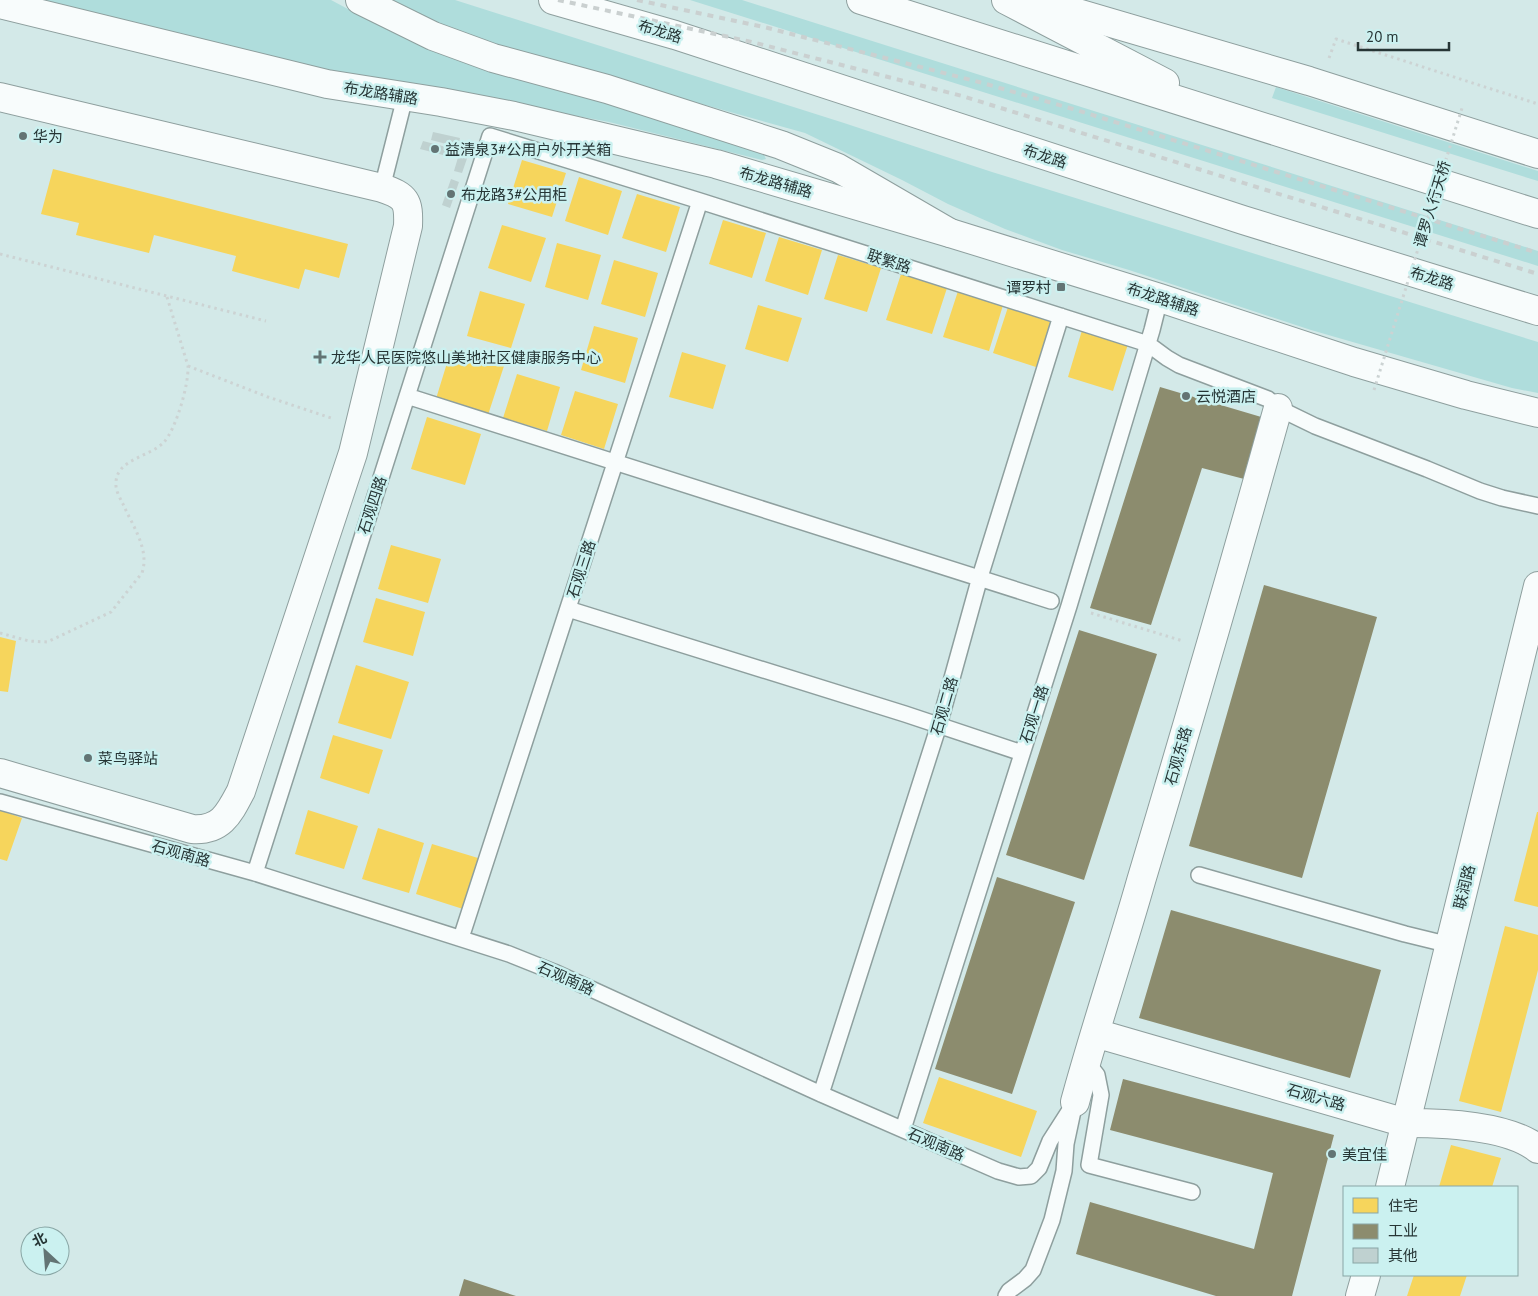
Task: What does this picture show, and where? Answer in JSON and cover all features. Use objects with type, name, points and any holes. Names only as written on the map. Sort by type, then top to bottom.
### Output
[{"type":"main road","points":[[360,0],[433,36],[493,58],[607,89],[781,145],[838,168],[950,233]]},
{"type":"main road","name":"布龙路","points":[[553,0],[675,35],[1242,220],[1538,311]]},
{"type":"main road","points":[[860,0],[1538,214]]},
{"type":"main road","points":[[1006,0],[1231,117]]},
{"type":"main road","points":[[1032,0],[1309,81],[1538,154]]},
{"type":"main road","name":"布龙路辅路","points":[[0,4],[327,84],[514,116],[716,164],[950,233],[1160,298],[1354,362],[1466,395],[1538,413]]},
{"type":"main road","points":[[0,97],[382,188],[398,193],[406,202],[408,214],[408,226],[360,429],[241,791],[227,815],[217,825],[204,830],[192,829],[0,773]]},
{"type":"main road","name":"石观东路","points":[[1075,1102],[1210,649],[1278,408]]},
{"type":"main road","name":"联润路","points":[[1390,1186],[1538,586]]},
{"type":"main road","name":"石观六路","points":[[1095,1034],[1406,1124],[1458,1124],[1500,1133],[1530,1143],[1538,1149]]},
{"type":"main road","points":[[1360,1296],[1366,1276]]},
{"type":"lane","points":[[382,188],[405,96]]},
{"type":"lane","name":"联繁路","points":[[490,136],[700,200],[1148,344],[1180,365],[1268,399],[1278,408],[1315,426],[1480,491],[1538,506]]},
{"type":"lane","name":"石观四路","points":[[255,873],[490,136]]},
{"type":"lane","name":"石观三路","points":[[461,938],[700,200]]},
{"type":"lane","name":"石观一路","points":[[903,1129],[1069,606],[1148,344],[1160,298]]},
{"type":"lane","name":"石观二路","points":[[821,1094],[939,725],[980,577],[1061,316]]},
{"type":"lane","points":[[407,396],[1051,600]]},
{"type":"lane","points":[[568,609],[939,725],[1022,753]]},
{"type":"lane","name":"石观南路","points":[[0,802],[255,873],[508,954],[554,972],[821,1094],[998,1171],[1019,1177],[1031,1176],[1039,1168],[1050,1141],[1075,1102]]},
{"type":"lane","points":[[1199,875],[1450,945]]},
{"type":"lane","points":[[1086,1061],[1097,1075],[1101,1095],[1089,1165],[1192,1192]]},
{"type":"lane","points":[[1006,1296],[1009,1291],[1025,1279],[1033,1270],[1052,1220],[1064,1170],[1066,1144],[1075,1102]]},
{"type":"path","points":[[1328,62],[1336,39],[1538,104]]},
{"type":"path","name":"谭罗人行天桥","points":[[1374,390],[1463,105]]},
{"type":"path","points":[[0,254],[266,321]]},
{"type":"path","points":[[0,633],[29,641],[47,642],[111,612],[134,584],[144,565],[142,544],[118,493],[116,483],[119,472],[126,464],[156,449],[165,440],[182,404],[189,377],[188,366],[167,297]]},
{"type":"path","points":[[188,366],[268,397],[333,419]]},
{"type":"path","points":[[1069,606],[1210,649]]},
{"type":"shaded area","points":[[45,0],[331,0],[361,16],[431,47],[746,147],[764,155],[766,159],[762,160],[609,122],[346,76],[168,33]]},
{"type":"shaded area","points":[[384,0],[455,0],[844,123],[992,172],[1538,342],[1538,393],[1512,388],[1311,330],[1062,250],[1005,229],[948,204],[805,133],[513,51],[456,31]]},
{"type":"shaded area","points":[[690,0],[742,0],[1538,251],[1538,266]]},
{"type":"shaded area","points":[[1276,87],[1538,171],[1538,181],[1272,98]]},
{"type":"building: 住宅","points":[[522,160],[566,173],[552,217],[508,204]]},
{"type":"building: 住宅","points":[[53,169],[348,244],[339,278],[305,269],[299,289],[232,271],[236,256],[154,235],[149,253],[76,235],[79,223],[41,214]]},
{"type":"building: 住宅","points":[[579,177],[622,191],[608,235],[565,221]]},
{"type":"building: 住宅","points":[[637,194],[680,207],[666,252],[622,238]]},
{"type":"building: 住宅","points":[[723,220],[766,233],[752,278],[709,264]]},
{"type":"building: 住宅","points":[[502,225],[546,238],[531,282],[488,268]]},
{"type":"building: 住宅","points":[[779,237],[822,250],[808,295],[765,281]]},
{"type":"building: 住宅","points":[[557,243],[601,255],[588,300],[545,287]]},
{"type":"building: 住宅","points":[[838,255],[881,268],[867,312],[824,299]]},
{"type":"building: 住宅","points":[[614,260],[658,273],[645,317],[601,304]]},
{"type":"building: 住宅","points":[[902,271],[948,285],[932,334],[886,320]]},
{"type":"building: 住宅","points":[[959,288],[1004,302],[989,351],[943,337]]},
{"type":"building: 住宅","points":[[480,291],[525,304],[511,348],[467,336]]},
{"type":"building: 住宅","points":[[1009,304],[1054,318],[1039,368],[993,353]]},
{"type":"building: 住宅","points":[[758,305],[802,318],[788,362],[745,349]]},
{"type":"building: 住宅","points":[[594,326],[638,338],[625,383],[581,370]]},
{"type":"building: 住宅","points":[[1083,327],[1129,341],[1113,391],[1068,377]]},
{"type":"building: 住宅","points":[[451,350],[504,366],[487,418],[435,402]]},
{"type":"building: 住宅","points":[[682,352],[726,365],[713,409],[669,397]]},
{"type":"building: 住宅","points":[[517,374],[560,387],[547,431],[503,418]]},
{"type":"building: 住宅","points":[[575,391],[618,404],[604,449],[561,435]]},
{"type":"building: 住宅","points":[[427,417],[481,434],[465,485],[411,469]]},
{"type":"building: 住宅","points":[[391,545],[441,559],[428,603],[378,589]]},
{"type":"building: 住宅","points":[[376,598],[425,612],[413,656],[363,642]]},
{"type":"building: 住宅","points":[[0,637],[16,641],[8,692],[0,691]]},
{"type":"building: 住宅","points":[[356,665],[409,682],[391,739],[338,723]]},
{"type":"building: 住宅","points":[[333,735],[383,750],[369,794],[320,778]]},
{"type":"building: 住宅","points":[[0,810],[22,818],[7,861],[0,859]]},
{"type":"building: 住宅","points":[[308,810],[358,826],[344,869],[295,854]]},
{"type":"building: 住宅","points":[[1538,812],[1538,907],[1514,901]]},
{"type":"building: 住宅","points":[[378,828],[424,843],[409,893],[362,879]]},
{"type":"building: 住宅","points":[[432,844],[478,858],[463,909],[416,894]]},
{"type":"building: 住宅","points":[[1505,926],[1538,935],[1538,970],[1501,1112],[1459,1101]]},
{"type":"building: 住宅","points":[[939,1077],[1037,1111],[1021,1157],[923,1123]]},
{"type":"building: 住宅","points":[[1451,1145],[1501,1158],[1492,1186],[1439,1186]]},
{"type":"building: 住宅","points":[[1414,1276],[1467,1276],[1460,1296],[1407,1296]]},
{"type":"building: 工业","points":[[1160,387],[1268,419],[1248,480],[1202,468],[1151,625],[1090,608]]},
{"type":"building: 工业","points":[[1264,585],[1377,617],[1302,878],[1189,846]]},
{"type":"building: 工业","points":[[1079,630],[1157,654],[1084,880],[1006,855]]},
{"type":"building: 工业","points":[[997,877],[1075,902],[1012,1094],[935,1069]]},
{"type":"building: 工业","points":[[1171,910],[1381,970],[1350,1078],[1139,1018]]},
{"type":"building: 工业","points":[[1123,1079],[1334,1135],[1292,1296],[1216,1296],[1076,1254],[1090,1202],[1254,1249],[1273,1173],[1110,1130]]},
{"type":"building: 工业","points":[[464,1279],[516,1296],[459,1296]]},
{"type":"building: 其他","points":[[433,132],[460,138],[458,147],[431,140]]},
{"type":"building: 其他","name":"益清泉3#公用户外开关箱","points":[[423,141],[450,148],[447,156],[420,149]]},
{"type":"building: 其他","points":[[462,144],[471,147],[462,173],[454,171]]},
{"type":"building: 其他","name":"布龙路3#公用柜","points":[[451,179],[459,182],[450,208],[442,205]]},
{"type":"railway","points":[[558,0],[752,42],[962,96],[1538,274]]},
{"type":"railway","points":[[637,0],[764,27],[979,82],[1073,109],[1538,253]]},
{"type":"place","name":"华为","points":[[23,136]]},
{"type":"place","name":"益清泉3#公用户外开关箱","points":[[435,149]]},
{"type":"place","name":"布龙路3#公用柜","points":[[451,194]]},
{"type":"place","name":"谭罗村","points":[[1061,287]]},
{"type":"place","name":"龙华人民医院悠山美地社区健康服务中心","points":[[320,357]]},
{"type":"place","name":"云悦酒店","points":[[1186,396]]},
{"type":"place","name":"菜鸟驿站","points":[[88,758]]},
{"type":"place","name":"美宜佳","points":[[1332,1154]]}]
